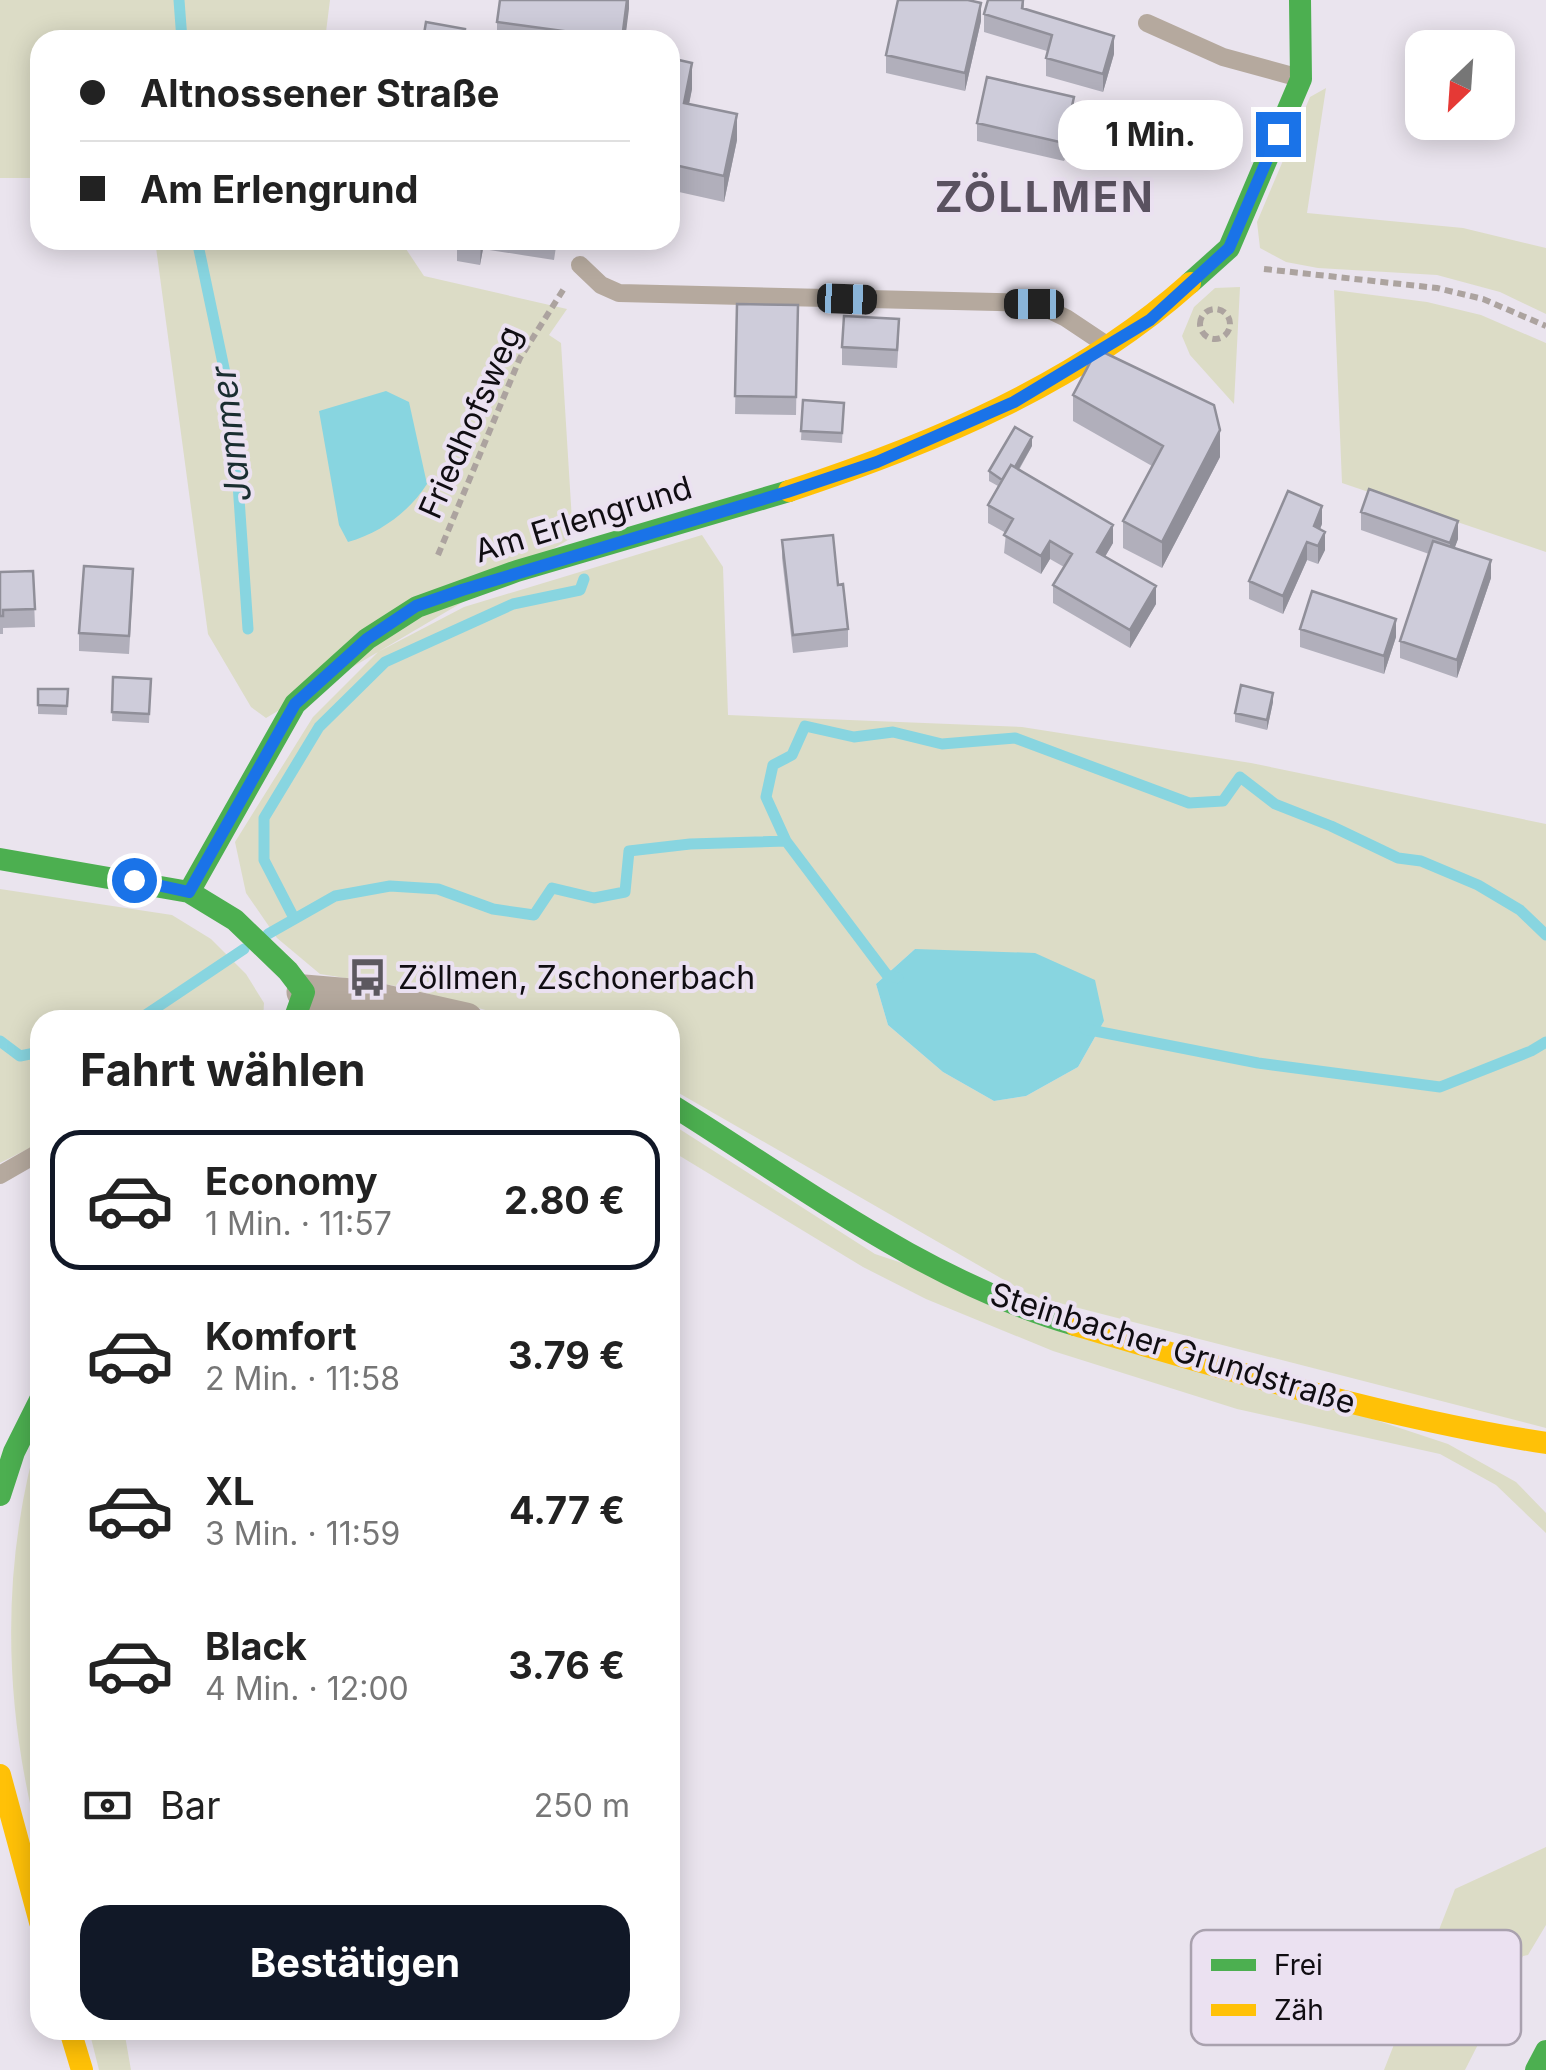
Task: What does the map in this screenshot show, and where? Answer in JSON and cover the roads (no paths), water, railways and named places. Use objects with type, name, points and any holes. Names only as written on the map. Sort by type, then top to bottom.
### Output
[{"type":"main road","name":"Am Erlengrund","points":[[189,892],[295,704],[367,639],[416,606],[516,571],[877,462],[1014,402],[1150,320],[1229,248],[1301,79],[1300,0]]},
{"type":"main road","points":[[0,859],[189,892],[234,920],[295,994]]},
{"type":"main road","name":"Steinbacher Grundstraße","points":[[680,1110],[881,1237],[977,1290],[1029,1311],[1249,1376],[1545,1449]]},
{"type":"main road","points":[[0,1495],[30,1420]]},
{"type":"main road","points":[[0,1775],[30,1885]]},
{"type":"main road","points":[[73,2040],[82,2070]]},
{"type":"main road","points":[[1536,2070],[1546,2051]]},
{"type":"street","points":[[295,994],[364,997],[422,1010]]},
{"type":"lane","points":[[1147,23],[1223,57],[1301,79]]},
{"type":"lane","points":[[580,265],[601,284],[619,292],[1034,304],[1066,318],[1106,345]]},
{"type":"lane","points":[[0,1176],[30,1158]]},
{"type":"water","points":[[386,391],[409,402],[427,484],[393,520],[348,542],[339,525],[319,411]]},
{"type":"water","points":[[915,949],[1035,953],[1095,980],[1104,1021],[1078,1067],[1026,1096],[994,1101],[943,1072],[888,1025],[876,984]]},
{"type":"waterway","name":"Jammer","points":[[179,0],[181,30]]},
{"type":"waterway","name":"Jammer","points":[[199,250],[233,411],[248,629]]},
{"type":"waterway","points":[[294,918],[264,860],[264,818],[319,727],[385,662],[513,604],[580,590],[584,579]]},
{"type":"waterway","points":[[268,934],[335,896],[390,886],[438,889],[493,909],[534,915],[552,888],[594,898],[625,892],[629,851],[690,844],[786,841],[766,797],[773,765],[792,755],[805,726],[854,737],[893,732],[942,744],[1015,738],[1189,803],[1223,801],[1240,777],[1275,804],[1398,858],[1421,861],[1478,885],[1520,910],[1546,935]]},
{"type":"waterway","points":[[786,841],[887,975],[898,978]]},
{"type":"waterway","points":[[153,1010],[244,949]]},
{"type":"waterway","points":[[1085,1029],[1258,1063],[1440,1087],[1546,1042]]},
{"type":"waterway","points":[[0,1041],[20,1056],[30,1054]]},
{"type":"place","name":"Zöllmen, Zschonerbach","points":[[368,977]]},
{"type":"district","name":"ZÖLLMEN","points":[[1045,196]]}]
